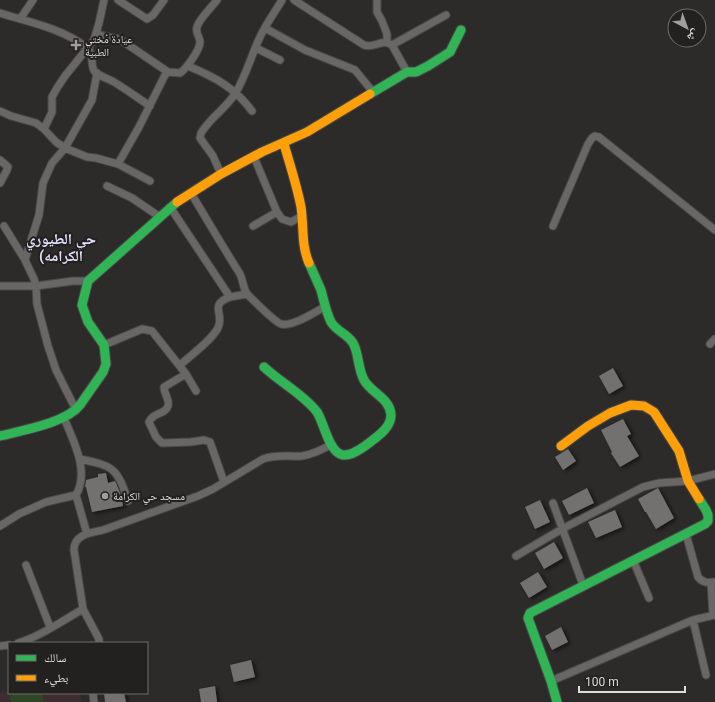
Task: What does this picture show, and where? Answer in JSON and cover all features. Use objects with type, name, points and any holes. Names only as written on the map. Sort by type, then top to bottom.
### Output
[{"type":"street","points":[[20,19],[33,0]]},
{"type":"street","points":[[44,129],[52,112],[52,100],[55,92],[65,76],[94,40],[104,0]]},
{"type":"street","points":[[118,0],[147,19],[153,15],[164,0]]},
{"type":"street","points":[[96,33],[103,37],[118,38],[168,72],[180,73],[188,66],[200,44],[200,39],[196,32],[197,25],[217,0]]},
{"type":"street","points":[[221,174],[213,156],[200,138],[200,133],[229,102],[236,92],[248,69],[265,28],[282,0]]},
{"type":"street","points":[[294,0],[364,45],[370,47],[389,44],[446,15]]},
{"type":"street","points":[[377,0],[377,12],[387,34],[389,44],[407,72]]},
{"type":"street","points":[[0,14],[53,29],[69,36],[88,48],[92,57],[93,69],[97,73],[116,83],[150,106]]},
{"type":"street","points":[[265,28],[305,50],[355,70],[373,92]]},
{"type":"street","points":[[0,436],[64,418],[76,410],[103,372],[106,364],[104,345],[88,322],[82,305],[88,281],[170,207],[221,174],[313,129],[407,72],[416,72],[421,70],[450,52],[461,30]]},
{"type":"street","points":[[256,48],[280,60]]},
{"type":"street","points":[[188,66],[210,75],[236,92],[252,112]]},
{"type":"street","points":[[118,164],[168,72]]},
{"type":"street","points":[[25,260],[39,215],[43,183],[52,163],[65,148],[92,100],[97,73]]},
{"type":"street","points":[[0,112],[36,123],[44,129],[51,138],[65,148],[87,157],[118,164],[150,181]]},
{"type":"street","points":[[553,226],[588,144],[595,136],[605,142],[715,230]]},
{"type":"street","points":[[264,367],[311,406],[318,414],[332,444],[342,456],[355,452],[384,432],[390,423],[390,407],[387,402],[371,390],[363,379],[355,347],[347,336],[333,325],[319,285],[303,247],[302,216],[284,144]]},
{"type":"street","points":[[254,157],[277,212],[282,219],[290,222],[302,216]]},
{"type":"street","points":[[0,160],[8,166],[0,183]]},
{"type":"street","points":[[107,186],[132,198],[160,217]]},
{"type":"street","points":[[191,192],[225,252],[240,275],[247,294],[272,318],[282,324],[288,324],[326,306]]},
{"type":"street","points":[[170,207],[230,297]]},
{"type":"street","points":[[253,226],[277,212]]},
{"type":"street","points":[[4,226],[25,260],[36,286],[37,304],[48,346],[56,370],[76,410]]},
{"type":"street","points":[[0,286],[36,286],[73,281],[88,281]]},
{"type":"street","points":[[180,365],[206,342],[218,328],[218,305],[222,300],[247,294]]},
{"type":"street","points":[[104,345],[142,329],[152,331],[180,365],[196,391]]},
{"type":"street","points":[[186,374],[164,387],[168,406],[166,409],[151,417],[149,422],[156,437],[162,443],[204,440],[210,442],[224,482]]},
{"type":"street","points":[[557,702],[528,615],[583,585],[686,534],[708,521],[706,510],[688,481],[679,451],[654,412],[641,404],[627,406],[612,411],[561,446]]},
{"type":"street","points":[[64,418],[80,459],[81,479],[76,495],[87,534]]},
{"type":"street","points":[[99,642],[99,639],[83,609],[74,546],[80,538],[87,534],[103,530],[198,496],[263,459],[272,456],[301,456],[312,454],[332,444]]},
{"type":"street","points":[[80,459],[102,464],[115,471],[123,485],[128,501]]},
{"type":"street","points":[[516,556],[562,529],[643,487],[659,483],[688,481],[715,474]]},
{"type":"street","points":[[0,526],[31,508],[46,502],[76,495]]},
{"type":"street","points":[[553,503],[583,585]]},
{"type":"street","points":[[551,681],[693,620],[714,615],[713,583],[703,582],[698,577],[686,534]]},
{"type":"street","points":[[633,560],[649,598]]},
{"type":"street","points":[[26,564],[50,627]]},
{"type":"street","points":[[21,642],[83,609]]},
{"type":"street","points":[[693,620],[706,675]]},
{"type":"shaded area","points":[[8,691],[8,694],[80,694],[82,702],[0,702],[0,692]]},
{"type":"green space","points":[[9,694],[42,694],[43,702],[11,702]]},
{"type":"building","points":[[613,368],[623,386],[609,394],[599,376]]},
{"type":"building","points":[[623,419],[631,434],[627,436],[639,456],[620,467],[611,453],[612,452],[601,430]]},
{"type":"building","points":[[568,449],[576,461],[563,470],[555,457]]},
{"type":"building","name":"مسجد حي الكرامة","points":[[106,473],[108,483],[115,481],[121,495],[123,506],[92,512],[85,487],[86,480],[98,477],[98,474]]},
{"type":"building","points":[[587,488],[594,503],[569,515],[562,501]]},
{"type":"building","points":[[658,488],[674,518],[656,529],[638,499]]},
{"type":"building","points":[[540,500],[550,522],[535,529],[525,507]]},
{"type":"building","points":[[615,510],[622,527],[596,538],[588,522]]},
{"type":"building","points":[[554,542],[563,558],[544,569],[535,553]]},
{"type":"building","points":[[538,572],[547,587],[529,598],[520,583]]},
{"type":"building","points":[[561,627],[568,642],[552,650],[545,636]]},
{"type":"building","points":[[251,660],[255,677],[234,682],[230,665]]},
{"type":"building","points":[[215,686],[217,702],[201,702],[199,689]]},
{"type":"building","points":[[104,694],[124,694],[126,702],[105,702]]},
{"type":"traffic: fast","points":[[370,94],[407,72],[416,72],[450,52],[461,30]]},
{"type":"traffic: fast","points":[[0,436],[55,421],[65,417],[80,405],[103,372],[106,364],[104,345],[88,322],[82,305],[88,281],[177,202]]},
{"type":"traffic: fast","points":[[264,367],[299,394],[317,412],[329,441],[340,454],[346,455],[360,450],[378,436],[388,425],[391,415],[390,409],[384,400],[371,389],[364,380],[356,349],[352,342],[331,322],[321,290],[309,263]]},
{"type":"traffic: fast","points":[[557,702],[528,618],[530,613],[705,524],[708,521],[708,515],[699,499]]},
{"type":"traffic: slow","points":[[177,202],[221,174],[262,152],[307,132],[370,94]]},
{"type":"traffic: slow","points":[[284,144],[301,207],[304,242],[306,256],[309,263]]},
{"type":"traffic: slow","points":[[561,446],[588,426],[610,413],[631,405],[644,406],[654,412],[679,451],[688,481],[699,499]]},
{"type":"place","name":"عيادة مُختي الطبية","points":[[76,45]]},
{"type":"place","name":"مسجد حي الكرامة","points":[[105,496]]},
{"type":"district","name":"حي الطيوري (الكرامه","points":[[61,248]]}]
